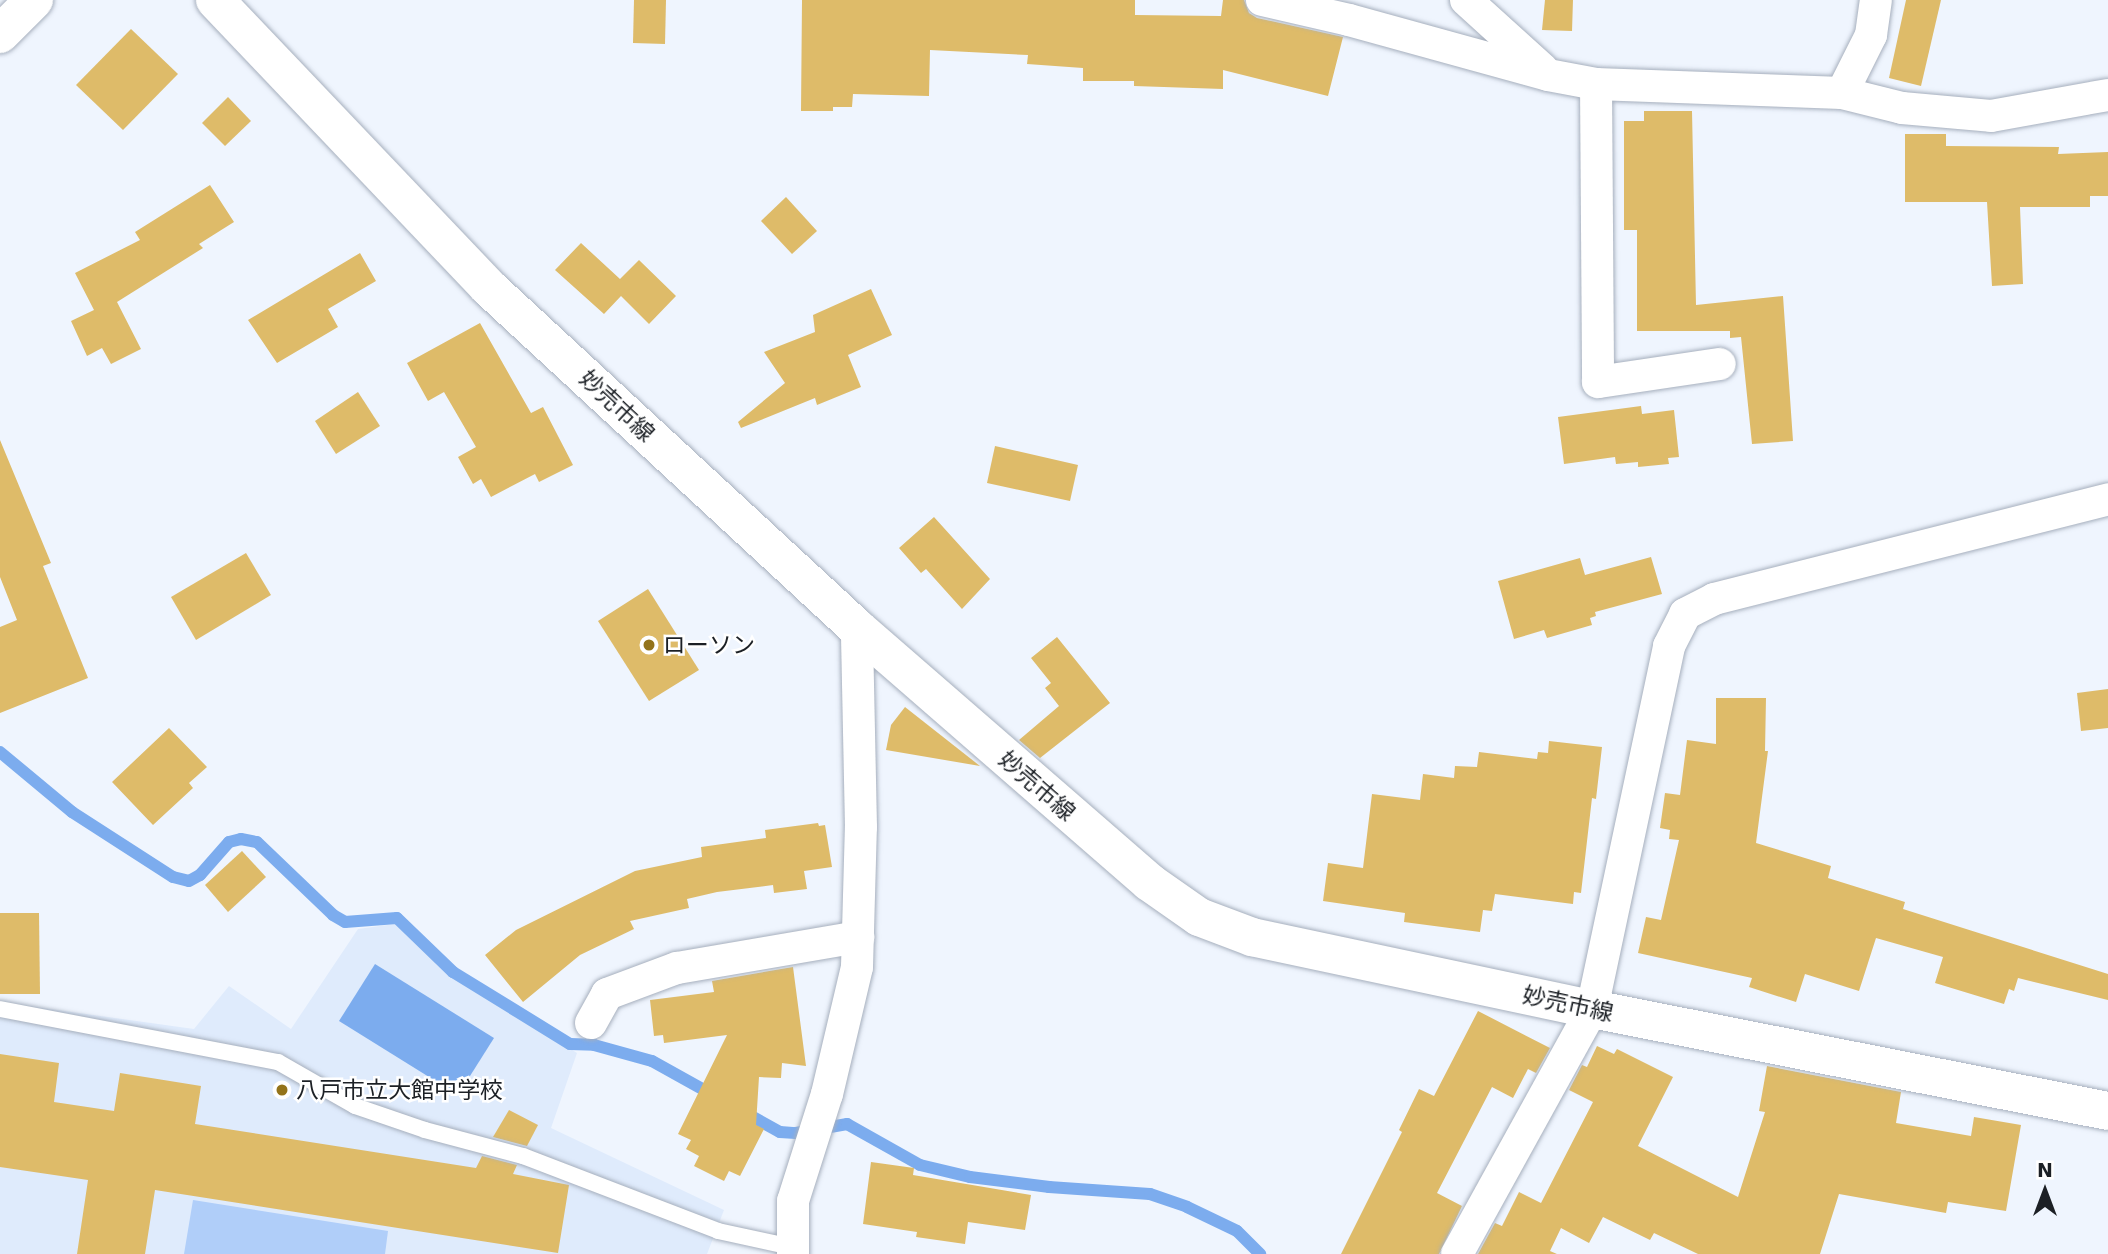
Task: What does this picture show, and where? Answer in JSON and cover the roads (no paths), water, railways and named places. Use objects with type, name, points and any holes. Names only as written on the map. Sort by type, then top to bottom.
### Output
[{"type":"main road","points":[[0,34],[34,0]]},
{"type":"main road","name":"妙売市線","points":[[215,0],[488,287],[857,628],[1149,882],[1199,916],[1252,937],[1592,1009],[2108,1111]]},
{"type":"street","points":[[1262,0],[1349,20],[1548,75],[1596,84],[1842,93],[1902,108],[1991,116],[2108,95]]},
{"type":"street","points":[[1466,0],[1548,75]]},
{"type":"street","points":[[1842,93],[1871,35],[1876,0]]},
{"type":"street","points":[[1596,84],[1598,382],[1720,364]]},
{"type":"street","points":[[1466,1251],[1592,1009],[1670,646],[1685,614],[1714,599],[2108,499]]},
{"type":"street","points":[[793,1251],[793,1201],[827,1094],[857,967],[861,827],[857,628]]},
{"type":"street","points":[[591,1023],[607,994],[677,968],[858,937]]},
{"type":"lane","points":[[0,1009],[278,1062],[355,1106],[425,1130],[523,1156],[718,1231],[793,1251]]},
{"type":"waterway","points":[[0,752],[72,812],[173,877],[189,881],[200,875],[229,842],[241,839],[257,842],[333,915],[345,922],[397,918],[453,972],[570,1044],[594,1045],[652,1061],[715,1096]]},
{"type":"waterway","points":[[744,1112],[780,1132],[796,1133],[847,1124],[920,1165],[970,1177],[1049,1187],[1150,1194],[1187,1207],[1237,1231],[1260,1254]]},
{"type":"place","name":"ローソン","points":[[649,645]]},
{"type":"place","name":"八戸市立大館中学校","points":[[282,1090]]}]
